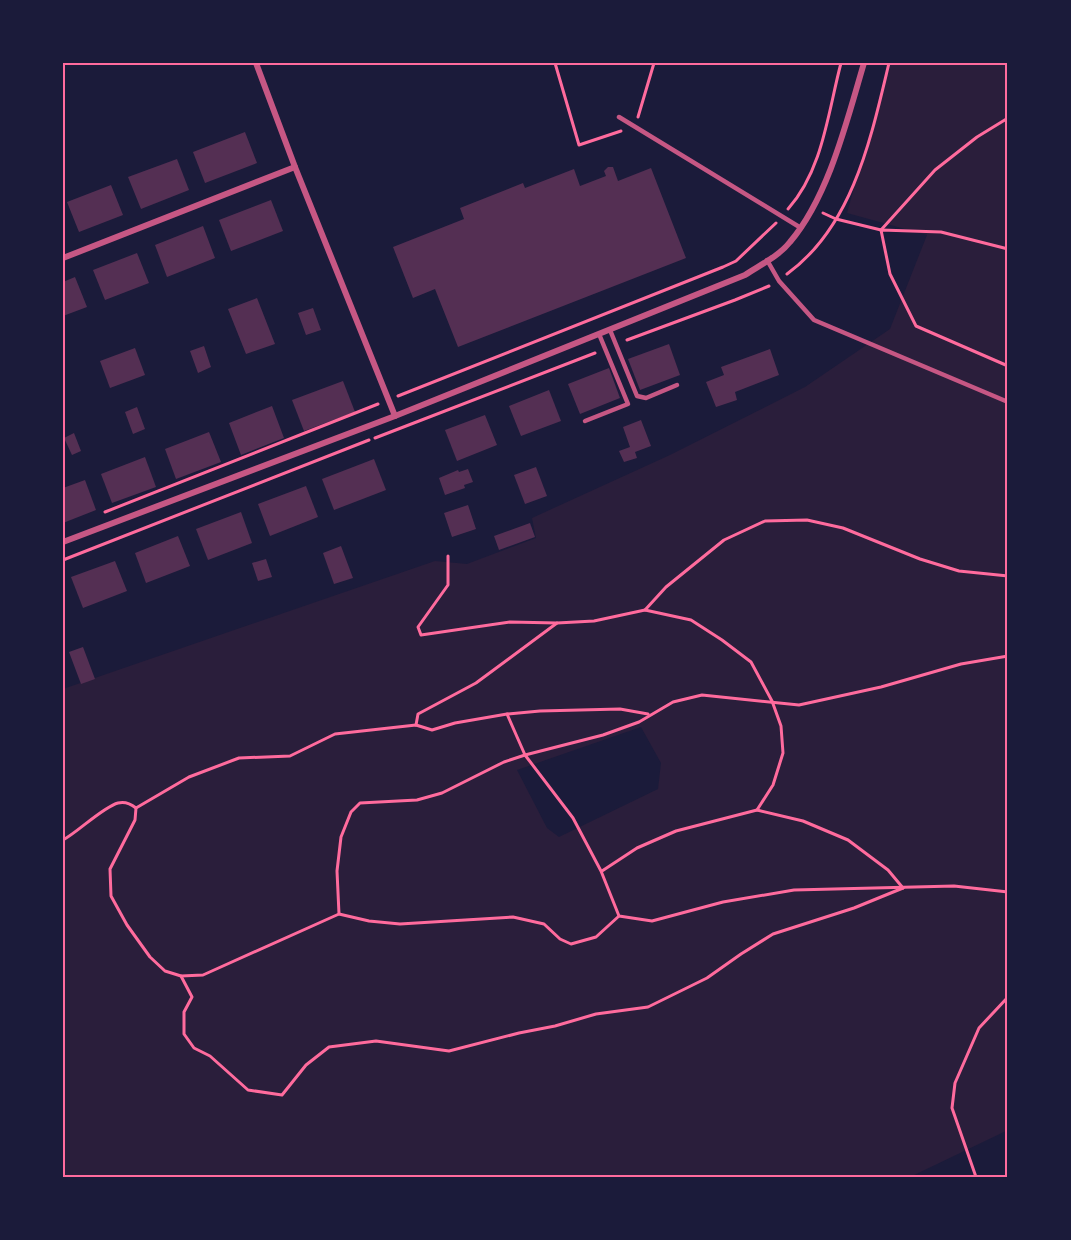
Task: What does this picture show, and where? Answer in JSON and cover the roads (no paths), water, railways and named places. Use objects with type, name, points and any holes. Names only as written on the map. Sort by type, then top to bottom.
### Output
[{"type":"street","points":[[256,63],[295,167],[395,416]]},
{"type":"street","points":[[63,542],[395,416],[745,275],[789,244],[801,228],[835,158],[864,63]]},
{"type":"street","points":[[63,258],[295,167]]},
{"type":"lane","points":[[619,117],[801,228]]},
{"type":"lane","points":[[767,260],[779,281],[814,320],[1008,402]]},
{"type":"lane","points":[[610,330],[637,396],[646,398],[677,385]]},
{"type":"lane","points":[[585,421],[628,404],[599,334]]}]
